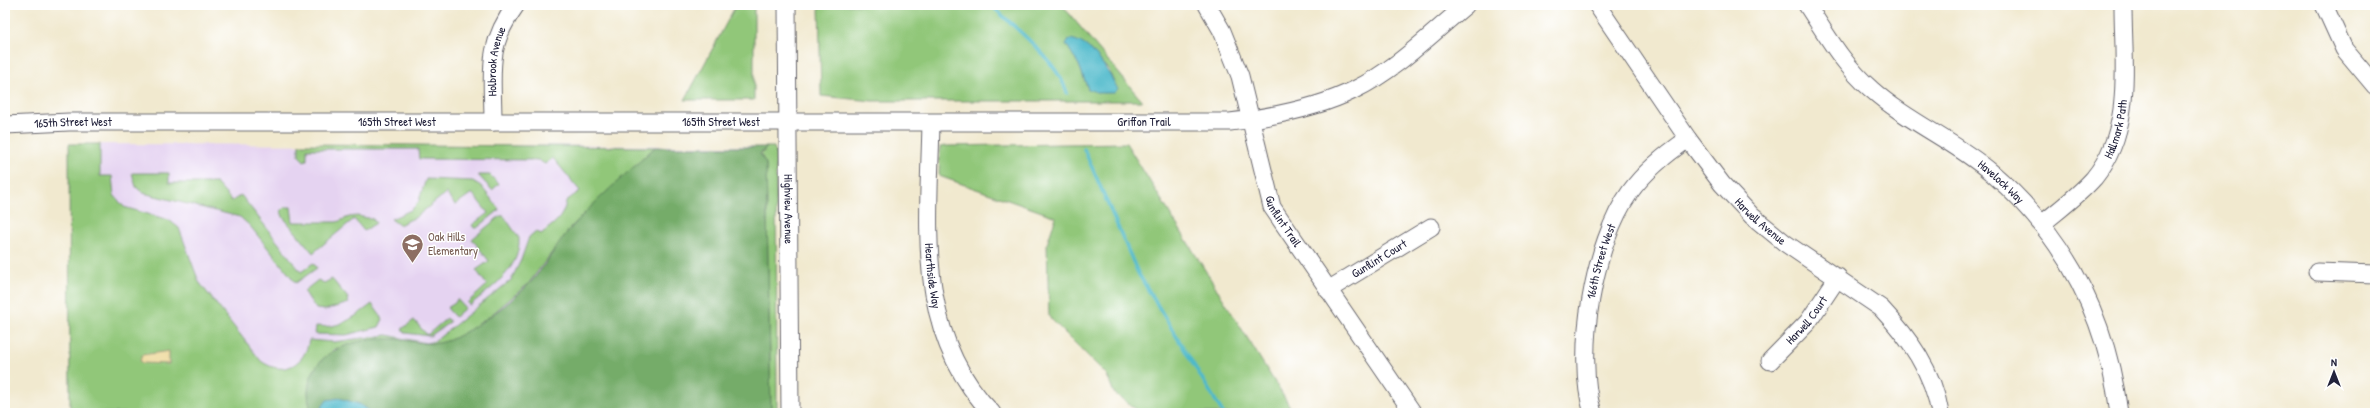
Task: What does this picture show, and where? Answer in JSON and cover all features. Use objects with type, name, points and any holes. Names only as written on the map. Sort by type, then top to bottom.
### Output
[{"type":"street","name":"Holbrook Avenue","points":[[493,122],[492,69],[494,50],[499,31],[516,5]]},
{"type":"street","name":"Highview Avenue","points":[[787,5],[790,413]]},
{"type":"street","name":"Gunflint Trail","points":[[1207,5],[1230,51],[1251,119],[1272,207],[1413,413]]},
{"type":"street","name":"Griffon Trail","points":[[789,121],[931,123],[1209,123],[1251,119],[1293,111],[1354,90],[1406,56],[1466,5]]},
{"type":"street","name":"Harwell Avenue","points":[[1597,5],[1688,139],[1722,184],[1752,216],[1786,244],[1838,277],[1881,308],[1908,340],[1928,373],[1940,413]]},
{"type":"street","name":"Havelock Way","points":[[1807,5],[1839,53],[1870,89],[1904,114],[1979,163],[2008,188],[2042,224],[2071,268],[2091,303],[2111,366],[2119,413]]},
{"type":"street","name":"Hallmark Path","points":[[2042,224],[2085,188],[2095,177],[2116,139],[2124,108],[2123,5]]},
{"type":"street","points":[[2324,5],[2344,49],[2375,86]]},
{"type":"street","name":"165th Street West","points":[[5,125],[69,122],[789,121]]},
{"type":"street","name":"Hearthside Way","points":[[931,123],[929,258],[936,314],[949,349],[959,370],[970,387],[992,413]]},
{"type":"street","name":"166th Street West","points":[[1593,413],[1585,379],[1585,346],[1604,245],[1614,220],[1630,191],[1663,157],[1688,139]]},
{"type":"street","name":"Gunflint Court","points":[[1328,290],[1431,227]]},
{"type":"street","points":[[2317,272],[2375,274]]},
{"type":"street","name":"Harwell Court","points":[[1770,361],[1808,322],[1838,277]]},
{"type":"shaded area","name":"Oak Hills Elementary","points":[[69,144],[754,146],[758,413],[70,413]]},
{"type":"green space","points":[[736,5],[754,5],[754,100],[685,100]]},
{"type":"green space","points":[[819,5],[1062,5],[1142,101],[872,101],[821,96]],"holes":[[[1074,56],[1096,57],[1109,70],[1113,81],[1088,89]]]},
{"type":"green space","points":[[1126,143],[1294,413],[1141,413],[1114,393],[1107,375],[1049,317],[1047,244],[1056,217],[939,176],[940,147],[945,146]]},
{"type":"green space","points":[[69,144],[100,144],[100,176],[112,176],[114,195],[124,207],[169,220],[179,228],[199,282],[261,361],[269,366],[277,368],[292,366],[298,362],[307,349],[309,340],[333,342],[387,335],[426,343],[435,341],[511,280],[521,260],[529,237],[536,231],[541,234],[554,224],[563,212],[566,201],[580,191],[553,158],[545,164],[538,160],[419,159],[418,149],[307,149],[307,160],[304,161],[299,156],[299,144],[655,147],[572,226],[528,284],[486,319],[463,334],[444,343],[428,345],[396,339],[379,340],[334,349],[311,377],[308,392],[311,413],[70,413]]},
{"type":"green space","points":[[655,147],[767,147],[760,154],[766,164],[771,413],[373,413],[359,404],[322,407],[321,413],[311,413],[308,392],[311,377],[317,365],[327,355],[352,343],[367,340],[396,339],[424,343],[445,342],[482,322],[502,308],[528,285],[540,271],[566,234],[582,216]]},
{"type":"green space","points":[[767,147],[774,147],[776,153],[777,413],[771,413],[766,164],[761,155]]},
{"type":"green space","points":[[132,173],[169,173],[169,183],[216,183],[232,201],[241,195],[301,272],[313,263],[317,268],[296,283],[250,226],[240,217],[143,193],[136,187]]},
{"type":"green space","points":[[478,175],[490,175],[499,184],[492,190]]},
{"type":"green space","points":[[426,179],[473,181],[481,186],[499,209],[477,228],[474,228],[472,225],[488,213],[472,193],[455,205],[446,193],[416,217],[399,225],[391,219],[411,210],[418,203]]},
{"type":"green space","points":[[285,207],[291,207],[293,222],[337,222],[349,217],[357,216],[373,219],[376,223],[364,231],[354,219],[313,253],[283,217],[281,211]]},
{"type":"green space","points":[[500,216],[504,216],[519,238],[515,259],[503,277],[470,305],[467,303],[487,285],[476,270],[489,261],[472,239]]},
{"type":"green space","points":[[332,279],[348,298],[347,300],[349,303],[325,310],[316,309],[304,291],[318,280],[324,283]]},
{"type":"green space","points":[[457,299],[465,308],[455,317],[447,308],[455,303]]},
{"type":"green space","points":[[372,304],[383,319],[379,327],[346,335],[315,334],[316,326],[332,326],[339,324],[352,318]]},
{"type":"green space","points":[[447,318],[450,322],[430,336],[405,333],[402,329],[414,320],[427,335]]},
{"type":"sand","points":[[169,351],[169,364],[142,363],[140,361],[142,355]]},
{"type":"water","points":[[1069,39],[1085,45],[1104,65],[1118,89],[1114,93],[1099,93],[1088,89],[1079,65],[1066,44]]},
{"type":"water","points":[[339,398],[359,404],[373,413],[321,413],[322,407],[327,400]]},
{"type":"waterway","points":[[991,5],[1045,57],[1055,69],[1067,93]]},
{"type":"waterway","points":[[1084,149],[1138,273],[1223,413]]},
{"type":"place","name":"Oak Hills Elementary","points":[[413,264]]}]
